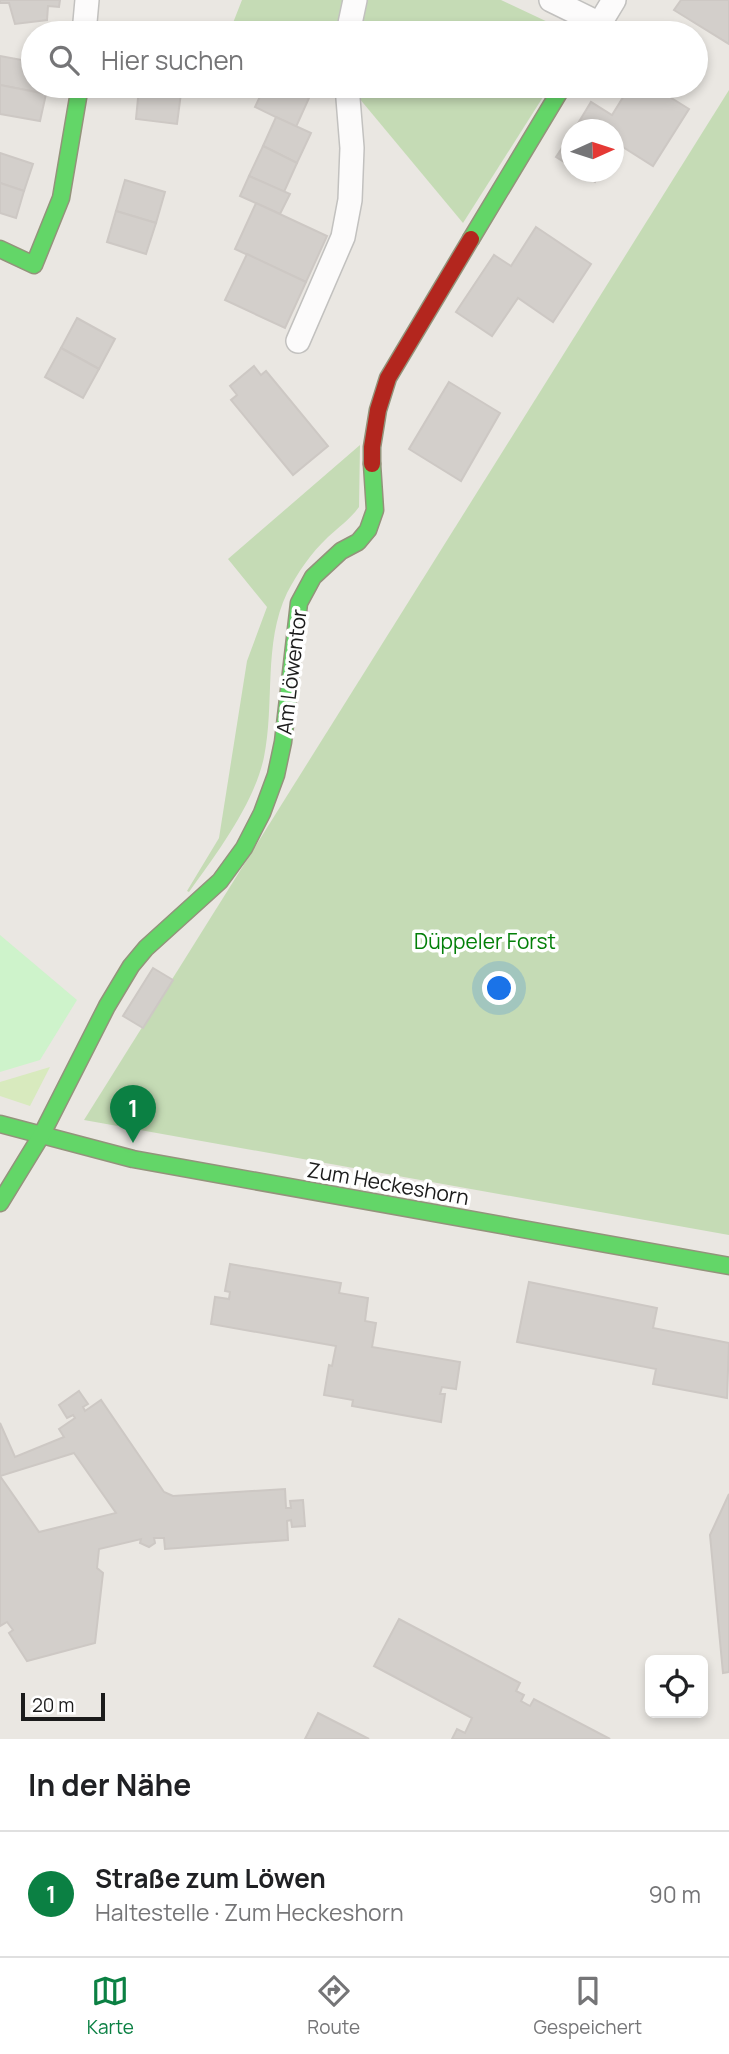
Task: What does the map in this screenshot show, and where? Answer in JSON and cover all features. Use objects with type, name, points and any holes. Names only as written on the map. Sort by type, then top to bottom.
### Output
[{"type":"street","points":[[86,21],[87,0]]},
{"type":"street","points":[[351,21],[355,0]]},
{"type":"street","points":[[551,0],[584,21]]},
{"type":"street","points":[[602,21],[614,0]]},
{"type":"street","points":[[0,249],[34,265],[61,198],[78,98]]},
{"type":"street","points":[[298,341],[343,237],[350,200],[352,148],[348,98]]},
{"type":"street","name":"Am Löwentor","points":[[0,1203],[41,1136],[107,1006],[131,967],[146,947],[220,881],[244,848],[262,813],[276,775],[283,742],[299,603],[313,577],[332,558],[358,542],[368,530],[375,510],[372,447],[378,410],[388,378],[556,98]]},
{"type":"street","name":"Zum Heckeshorn","points":[[0,1124],[133,1159],[729,1266]]},
{"type":"green space","points":[[242,0],[501,0],[546,21],[234,21]]},
{"type":"green space","name":"Düppeler Forst","points":[[729,90],[729,1235],[84,1120]]},
{"type":"green space","points":[[359,98],[542,98],[463,223]]},
{"type":"green space","points":[[360,445],[359,507],[310,556],[291,585],[280,612],[272,653],[267,737],[259,775],[233,828],[189,892],[187,891],[219,838],[247,661],[267,607],[228,559]]},
{"type":"green space","points":[[0,935],[77,1000],[40,1060],[0,1072]]},
{"type":"green space","points":[[50,1067],[30,1106],[0,1096],[0,1082]]},
{"type":"building","points":[[0,0],[60,0],[59,7],[48,6],[47,20],[21,21],[15,24],[9,3],[0,3]]},
{"type":"building","points":[[681,0],[729,0],[729,44],[708,31],[708,21],[692,21],[674,10]]},
{"type":"building","points":[[0,56],[21,60],[21,89],[0,85]]},
{"type":"building","points":[[0,85],[21,89],[21,98],[45,98],[40,121],[0,114]]},
{"type":"building","points":[[138,98],[180,98],[177,124],[136,119]]},
{"type":"building","points":[[259,98],[309,98],[296,127],[255,107]]},
{"type":"building","points":[[623,98],[671,98],[689,109],[653,166],[624,148],[624,119],[581,119],[591,102],[612,115]]},
{"type":"building","points":[[276,117],[311,133],[297,163],[263,146]]},
{"type":"building","points":[[263,146],[297,163],[284,192],[249,176]]},
{"type":"building","points":[[0,153],[33,164],[24,191],[0,183]]},
{"type":"building","points":[[249,176],[290,194],[280,214],[240,196]]},
{"type":"building","points":[[125,180],[165,192],[156,223],[116,211]]},
{"type":"building","points":[[0,183],[24,191],[16,218],[0,213]]},
{"type":"building","points":[[256,203],[327,236],[306,282],[235,249]]},
{"type":"building","points":[[116,211],[156,223],[146,254],[107,242]]},
{"type":"building","points":[[536,227],[591,264],[553,322],[518,298],[492,336],[456,312],[494,255],[511,266]]},
{"type":"building","points":[[247,254],[306,282],[285,328],[225,300]]},
{"type":"building","points":[[77,318],[115,339],[99,369],[61,348]]},
{"type":"building","points":[[61,348],[99,369],[83,398],[45,377]]},
{"type":"building","points":[[254,366],[261,375],[266,371],[328,446],[293,475],[231,400],[237,395],[230,386]]},
{"type":"building","points":[[449,382],[500,413],[461,481],[409,449]]},
{"type":"building","points":[[153,968],[173,980],[143,1028],[123,1016]]},
{"type":"building","points":[[230,1264],[341,1283],[339,1293],[368,1298],[365,1321],[376,1323],[372,1347],[460,1362],[456,1389],[442,1387],[440,1394],[445,1394],[441,1422],[352,1406],[353,1400],[324,1395],[329,1365],[332,1366],[336,1346],[211,1324],[215,1297],[229,1299],[230,1292],[225,1291]]},
{"type":"building","points":[[529,1282],[657,1308],[653,1328],[729,1343],[727,1398],[653,1384],[656,1369],[517,1342]]},
{"type":"building","points":[[79,1391],[88,1404],[83,1407],[85,1411],[101,1400],[164,1492],[173,1496],[285,1489],[286,1508],[291,1508],[290,1501],[303,1500],[305,1526],[292,1527],[291,1520],[287,1521],[288,1540],[165,1549],[164,1538],[154,1538],[155,1543],[149,1547],[140,1543],[141,1539],[99,1549],[97,1568],[103,1573],[95,1643],[27,1661],[9,1633],[13,1630],[7,1622],[0,1626],[0,1476],[0,1423],[15,1457],[64,1437],[59,1429],[75,1418],[73,1415],[67,1418],[59,1405]],"holes":[[[74,1453],[116,1513],[39,1532],[0,1476]]]},
{"type":"building","points":[[729,1494],[729,1672],[723,1673],[710,1535]]},
{"type":"building","points":[[399,1619],[520,1683],[516,1691],[524,1695],[521,1701],[530,1706],[534,1699],[610,1739],[452,1739],[457,1729],[465,1733],[472,1718],[374,1666]]},
{"type":"building","points":[[318,1713],[369,1739],[305,1739]]},
{"type":"traffic: fast","points":[[0,249],[34,265],[61,198],[78,98]]},
{"type":"traffic: fast","points":[[471,239],[556,98]]},
{"type":"traffic: fast","points":[[0,1203],[41,1136],[107,1006],[131,966],[146,948],[220,881],[244,848],[262,813],[276,775],[283,742],[299,603],[313,577],[341,551],[358,542],[368,530],[375,510],[372,464]]},
{"type":"traffic: fast","points":[[0,1124],[133,1159],[729,1266]]},
{"type":"traffic: jam","points":[[372,464],[378,410],[388,378],[471,239]]},
{"type":"place","name":"Straße zum Löwen","points":[[133,1143]]}]
